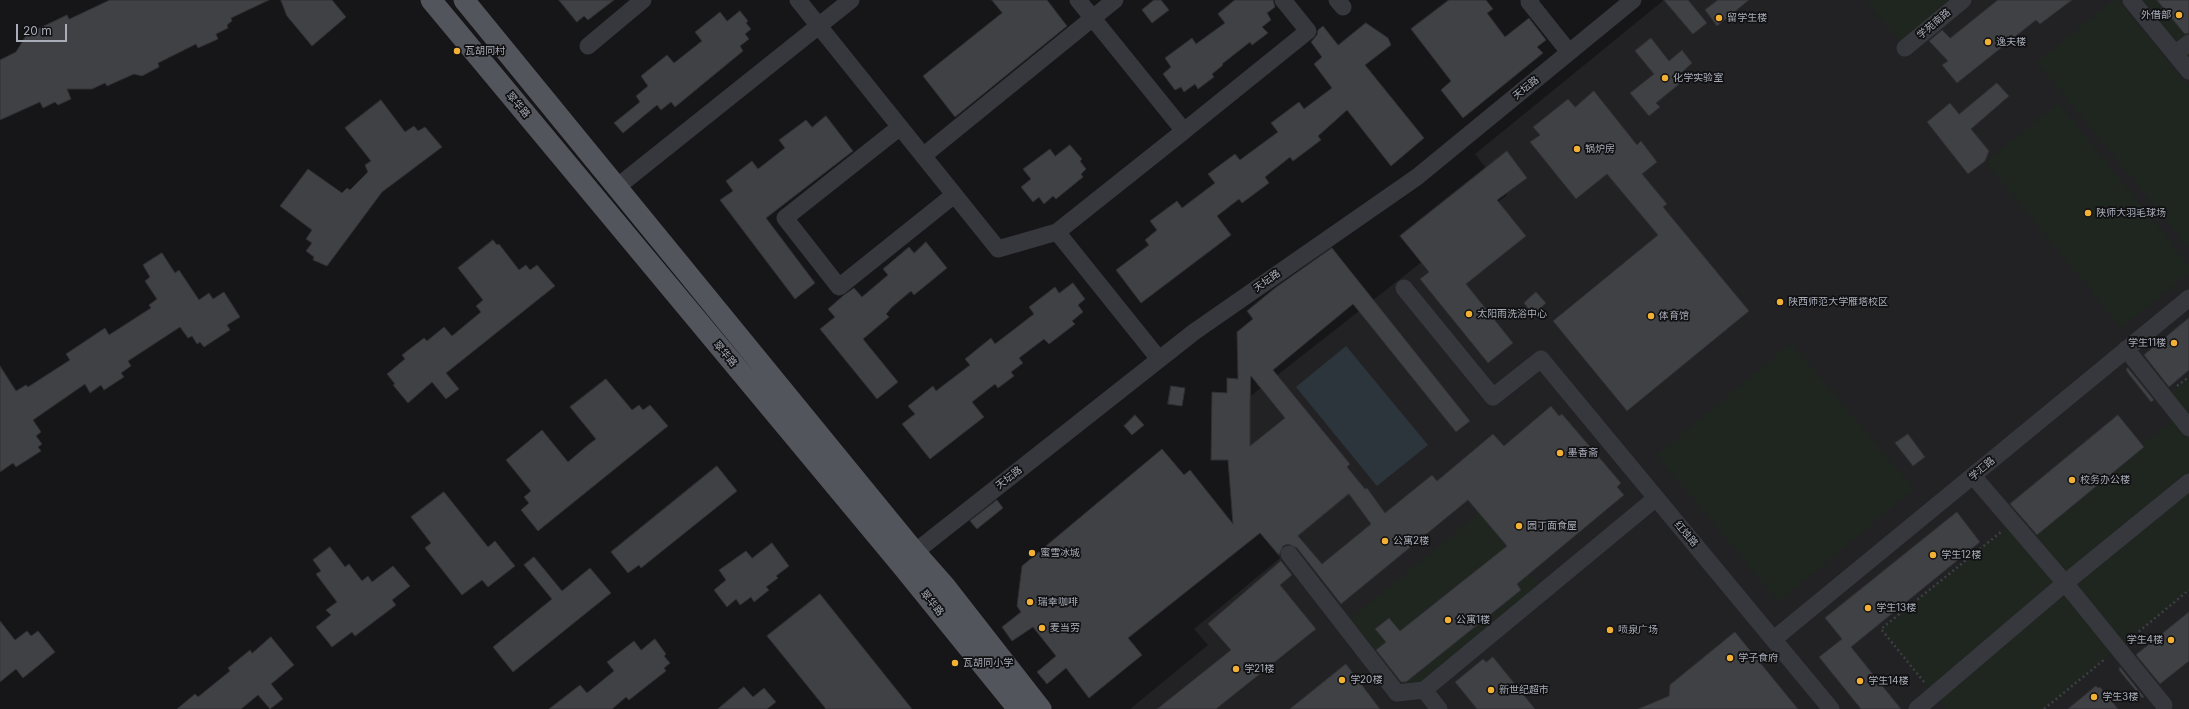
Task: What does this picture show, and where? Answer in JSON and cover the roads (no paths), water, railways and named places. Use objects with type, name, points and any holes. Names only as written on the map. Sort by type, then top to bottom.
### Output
[{"type":"main road","name":"翠华路","points":[[430,0],[909,559],[945,586],[1041,709]]},
{"type":"main road","name":"翠华路","points":[[464,0],[617,187],[909,559],[1018,709]]},
{"type":"street","points":[[588,46],[643,0]]},
{"type":"street","points":[[798,0],[998,249],[1057,232],[1308,31],[1283,0]]},
{"type":"street","points":[[617,187],[851,0]]},
{"type":"street","points":[[1078,0],[1184,131]]},
{"type":"street","points":[[923,156],[1116,0]]},
{"type":"street","points":[[1531,0],[1529,2],[1569,52]]},
{"type":"street","name":"天坛路","points":[[909,559],[1194,332],[1417,177],[1634,0]]},
{"type":"street","name":"学苑南路","points":[[1905,48],[1963,0]]},
{"type":"street","points":[[2131,0],[2189,71]]},
{"type":"street","points":[[2175,54],[2189,43]]},
{"type":"street","points":[[900,127],[785,218],[839,287],[954,195]]},
{"type":"street","points":[[1057,232],[1159,359]]},
{"type":"street","name":"红烛路","points":[[1404,288],[1493,397],[1541,359],[1831,709]]},
{"type":"street","name":"学汇路","points":[[1774,639],[2189,298]]},
{"type":"street","points":[[2126,349],[2189,428]]},
{"type":"street","points":[[1973,476],[2065,583],[2164,705]]},
{"type":"street","points":[[1916,709],[2065,583],[2189,482]]},
{"type":"street","points":[[1289,554],[1397,693],[1424,690],[1656,498]]},
{"type":"street","points":[[1424,690],[1440,709]]},
{"type":"place","name":"外借部","points":[[2179,15]]},
{"type":"place","name":"留学生楼","points":[[1719,18]]},
{"type":"place","name":"逸夫楼","points":[[1988,42]]},
{"type":"place","name":"瓦胡同村","points":[[457,51]]},
{"type":"place","name":"化学实验室","points":[[1665,78]]},
{"type":"place","name":"锅炉房","points":[[1577,149]]},
{"type":"place","name":"陕师大羽毛球场","points":[[2088,213]]},
{"type":"place","name":"陕西师范大学雁塔校区","points":[[1780,302]]},
{"type":"place","name":"太阳雨洗浴中心","points":[[1469,314]]},
{"type":"place","name":"体育馆","points":[[1651,316]]},
{"type":"place","name":"学生11楼","points":[[2174,343]]},
{"type":"place","name":"墨香斋","points":[[1560,453]]},
{"type":"place","name":"校务办公楼","points":[[2072,480]]},
{"type":"place","name":"园丁面食屋","points":[[1519,526]]},
{"type":"place","name":"公寓2楼","points":[[1385,541]]},
{"type":"place","name":"蜜雪冰城","points":[[1032,553]]},
{"type":"place","name":"学生12楼","points":[[1933,555]]},
{"type":"place","name":"瑞幸咖啡","points":[[1030,602]]},
{"type":"place","name":"学生13楼","points":[[1868,608]]},
{"type":"place","name":"公寓1楼","points":[[1448,620]]},
{"type":"place","name":"麦当劳","points":[[1042,628]]},
{"type":"place","name":"喷泉广场","points":[[1610,630]]},
{"type":"place","name":"学生4楼","points":[[2171,640]]},
{"type":"place","name":"学子食府","points":[[1730,658]]},
{"type":"place","name":"瓦胡同小学","points":[[955,663]]},
{"type":"place","name":"学21楼","points":[[1236,669]]},
{"type":"place","name":"学20楼","points":[[1342,680]]},
{"type":"place","name":"学生14楼","points":[[1860,681]]},
{"type":"place","name":"新世纪超市","points":[[1491,690]]},
{"type":"place","name":"学生3楼","points":[[2094,697]]}]
